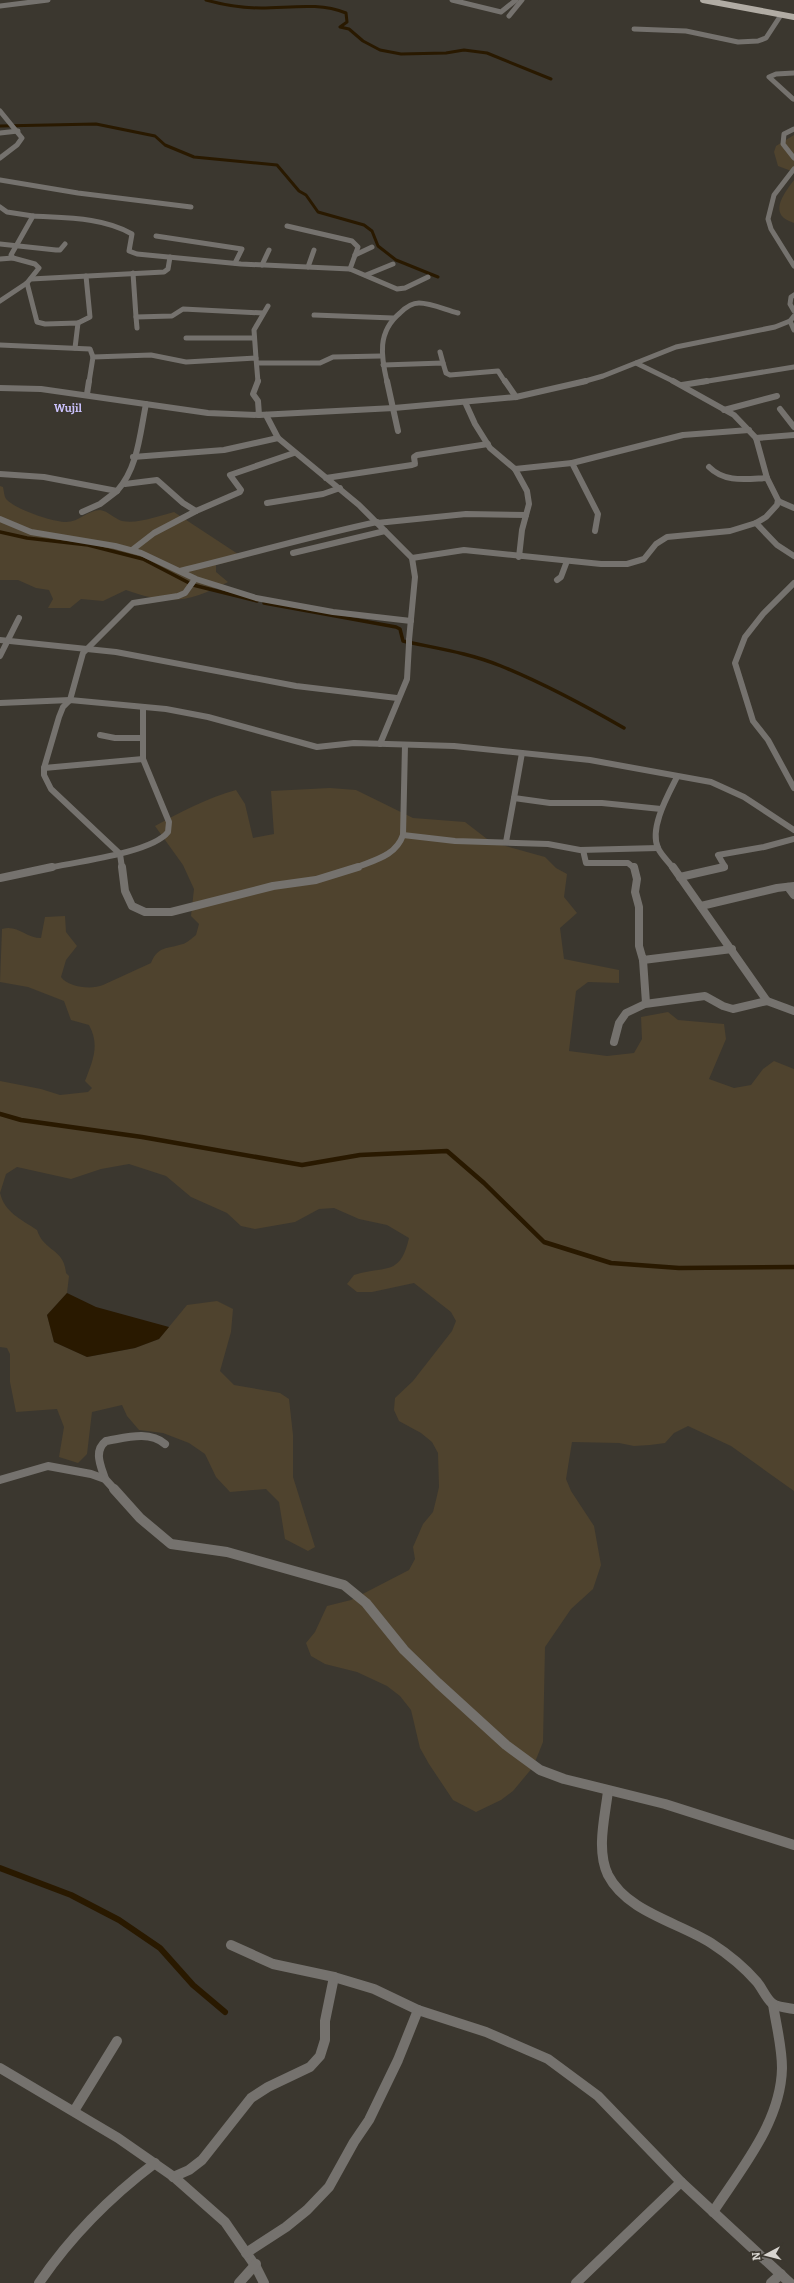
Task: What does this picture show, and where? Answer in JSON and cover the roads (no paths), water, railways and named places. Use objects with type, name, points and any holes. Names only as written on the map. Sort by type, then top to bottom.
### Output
[{"type":"main road","points":[[703,0],[794,17]]},
{"type":"street","points":[[0,6],[48,0]]},
{"type":"street","points":[[452,0],[501,12],[516,0]]},
{"type":"street","points":[[509,16],[522,0]]},
{"type":"street","points":[[634,29],[688,32],[730,41],[750,41],[766,38],[773,30],[781,15]]},
{"type":"street","points":[[794,73],[776,74],[769,77],[794,99]]},
{"type":"street","points":[[0,111],[18,130],[21,140],[0,158]]},
{"type":"street","points":[[794,129],[784,134],[783,144],[794,158]]},
{"type":"street","points":[[0,133],[18,130]]},
{"type":"street","points":[[794,169],[778,188],[768,218],[771,230],[781,245],[787,259],[794,266]]},
{"type":"street","points":[[0,180],[78,193],[191,207]]},
{"type":"street","points":[[0,207],[7,212],[92,222],[119,228],[132,234],[129,251],[137,254],[262,265],[350,269],[397,289],[405,288],[428,277]]},
{"type":"street","points":[[13,258],[11,255],[15,246],[33,216]]},
{"type":"street","points":[[287,226],[352,241],[358,247],[350,269]]},
{"type":"street","points":[[156,236],[242,249],[235,263]]},
{"type":"street","points":[[0,244],[59,250],[65,244]]},
{"type":"street","points":[[355,255],[372,247]]},
{"type":"street","points":[[262,265],[268,250]]},
{"type":"street","points":[[308,267],[314,250]]},
{"type":"street","points":[[29,281],[164,272],[168,269],[170,257]]},
{"type":"street","points":[[0,259],[13,258],[38,266],[39,268],[29,281],[1,299]]},
{"type":"street","points":[[366,275],[394,264]]},
{"type":"street","points":[[133,273],[138,328]]},
{"type":"street","points":[[29,281],[37,322],[45,324],[78,323],[90,317],[86,276]]},
{"type":"street","points":[[794,295],[791,297],[790,304],[794,311]]},
{"type":"street","points":[[398,431],[381,356],[382,340],[393,318],[418,303],[458,313]]},
{"type":"street","points":[[259,415],[258,401],[253,394],[258,381],[257,361],[253,338],[255,325],[268,306]]},
{"type":"street","points":[[136,317],[172,316],[183,309],[263,313]]},
{"type":"street","points":[[314,315],[393,318]]},
{"type":"street","points":[[0,388],[42,389],[87,394],[208,413],[259,415],[394,408],[465,402],[516,397],[574,384],[636,363],[676,347],[775,327],[790,321],[794,316]]},
{"type":"street","points":[[790,321],[794,330]]},
{"type":"street","points":[[75,348],[78,323]]},
{"type":"street","points":[[186,338],[253,338]]},
{"type":"street","points":[[0,345],[33,344],[47,348],[92,349],[93,357],[87,394]]},
{"type":"street","points":[[440,352],[446,373],[450,375],[494,371],[501,373],[516,397]]},
{"type":"street","points":[[93,357],[151,355],[186,362],[257,361],[320,363],[333,357],[381,356]]},
{"type":"street","points":[[384,365],[443,363]]},
{"type":"street","points":[[636,363],[682,385],[724,410],[749,430],[756,438],[767,478],[778,501],[794,508]]},
{"type":"street","points":[[682,385],[749,373],[794,367]]},
{"type":"street","points":[[724,410],[777,396]]},
{"type":"street","points":[[465,402],[475,424],[488,444],[498,457],[515,469],[527,491],[529,504],[522,530],[519,557]]},
{"type":"street","points":[[82,512],[100,504],[125,484],[146,404]]},
{"type":"street","points":[[780,409],[794,427]]},
{"type":"street","points":[[266,415],[278,438],[294,453],[340,488],[412,558],[415,577],[408,671],[405,684],[397,698],[380,744]]},
{"type":"street","points":[[515,469],[572,463],[683,435],[749,430]]},
{"type":"street","points":[[756,438],[794,435]]},
{"type":"street","points":[[133,457],[229,451],[249,447],[278,438]]},
{"type":"street","points":[[326,478],[407,466],[415,464],[414,457],[417,455],[488,444]]},
{"type":"street","points":[[132,550],[137,543],[150,535],[196,511],[240,492],[241,490],[230,475],[294,453]]},
{"type":"street","points":[[572,463],[598,514],[598,522],[595,531]]},
{"type":"street","points":[[709,467],[714,473],[728,478],[767,478]]},
{"type":"street","points":[[0,474],[44,477],[117,491]]},
{"type":"street","points":[[125,484],[157,480],[183,503],[196,511]]},
{"type":"street","points":[[267,503],[323,494],[340,488]]},
{"type":"street","points":[[412,558],[464,550],[519,557],[627,564],[644,559],[656,544],[667,537],[730,531],[756,523],[766,517],[778,501]]},
{"type":"street","points":[[180,571],[280,547],[312,536],[377,523],[466,514],[526,515]]},
{"type":"street","points":[[0,519],[26,532],[96,541],[132,550],[195,579],[243,594],[316,611],[411,621]]},
{"type":"street","points":[[756,523],[777,545],[794,556]]},
{"type":"street","points":[[293,554],[385,531]]},
{"type":"street","points":[[557,580],[561,577],[567,561]]},
{"type":"street","points":[[195,579],[185,593],[178,596],[133,603],[80,658],[70,700],[62,707],[44,768],[44,775],[51,789],[84,818],[120,854],[124,891],[128,901],[138,910],[162,913],[273,886],[316,880],[344,873],[369,864],[391,853],[400,844],[403,835],[405,744]]},
{"type":"street","points":[[794,583],[763,614],[745,636],[735,663],[754,721],[768,740],[794,788]]},
{"type":"street","points":[[0,656],[9,641],[19,618]]},
{"type":"street","points":[[0,640],[140,655],[296,686],[397,698]]},
{"type":"street","points":[[0,703],[70,700],[188,713],[317,747],[345,743],[454,746],[590,760],[676,777],[711,782],[725,786],[758,805],[794,830]]},
{"type":"street","points":[[0,878],[50,866],[120,854],[140,849],[160,840],[169,833],[171,828],[143,759],[143,707]]},
{"type":"street","points":[[100,735],[115,738],[142,738]]},
{"type":"street","points":[[506,842],[522,753]]},
{"type":"street","points":[[44,768],[143,759]]},
{"type":"street","points":[[676,777],[661,809],[656,837],[658,848],[732,949],[751,980],[767,1001],[794,1011]]},
{"type":"street","points":[[514,798],[550,802],[602,803],[661,809]]},
{"type":"street","points":[[403,835],[455,841],[548,844],[583,850],[658,848]]},
{"type":"street","points":[[680,877],[723,868],[725,866],[718,855],[764,847],[794,839]]},
{"type":"street","points":[[583,850],[586,863],[628,863],[634,866],[637,879],[635,892],[639,906],[639,946],[643,960],[646,1003]]},
{"type":"street","points":[[701,906],[791,886],[794,895]]},
{"type":"street","points":[[643,960],[732,949]]},
{"type":"street","points":[[614,1042],[620,1020],[624,1015],[646,1003],[704,996],[714,998],[723,1006],[735,1008],[767,1001]]},
{"type":"street","points":[[165,1444],[160,1439],[148,1436],[106,1441],[101,1443],[98,1447],[98,1454],[105,1479],[140,1518],[171,1544],[227,1552],[268,1565],[331,1580],[350,1589],[366,1603],[404,1650],[506,1745],[540,1770],[551,1775],[608,1791],[665,1804],[786,1841],[794,1845]]},
{"type":"street","points":[[0,1480],[52,1466],[105,1479]]},
{"type":"street","points":[[608,1791],[603,1859],[608,1872],[627,1897],[709,1942],[732,1958],[749,1973],[773,2004],[779,2043],[781,2076],[776,2102],[761,2136],[713,2212]]},
{"type":"street","points":[[231,1946],[273,1964],[334,1977],[374,1989],[418,2010],[486,2032],[548,2059],[598,2096],[680,2182],[790,2283]]},
{"type":"street","points":[[173,2177],[189,2170],[202,2160],[251,2098],[268,2087],[310,2067],[320,2056],[325,2040],[325,2020],[334,1977]]},
{"type":"street","points":[[773,2004],[794,2009]]},
{"type":"street","points":[[246,2253],[286,2227],[307,2210],[329,2187],[354,2142],[369,2120],[398,2060],[418,2010]]},
{"type":"street","points":[[74,2111],[117,2041]]},
{"type":"street","points":[[0,2068],[74,2111],[155,2163],[173,2177],[226,2223],[246,2253],[256,2264],[264,2283]]},
{"type":"street","points":[[39,2283],[73,2241],[110,2200],[128,2182],[155,2163]]},
{"type":"street","points":[[576,2283],[680,2182]]},
{"type":"street","points":[[239,2283],[256,2264]]},
{"type":"street","points":[[771,2283],[781,2274]]},
{"type":"waterway","points":[[206,0],[226,5],[247,7],[261,8],[304,6],[335,10],[346,13],[347,22],[340,27],[349,29],[363,41],[380,50],[401,54],[446,53],[464,50],[487,53],[551,79]]},
{"type":"waterway","points":[[0,126],[96,124],[155,136],[165,145],[194,157],[277,165],[299,191],[306,195],[318,212],[364,225],[372,231],[378,246],[396,260],[438,277]]},
{"type":"waterway","points":[[0,532],[27,538],[88,545],[143,559],[193,585],[257,601]]},
{"type":"waterway","points":[[264,603],[396,627],[400,629],[403,641],[465,654],[489,661],[563,695],[624,728]]},
{"type":"waterway","points":[[0,1114],[21,1120],[142,1137],[302,1165],[360,1155],[447,1151],[484,1183],[544,1242],[611,1263],[679,1268],[794,1267]]},
{"type":"waterway","points":[[0,1868],[71,1895],[119,1920],[160,1948],[193,1985],[225,2012]]},
{"type":"district","name":"Wujil","points":[[68,408]]}]
